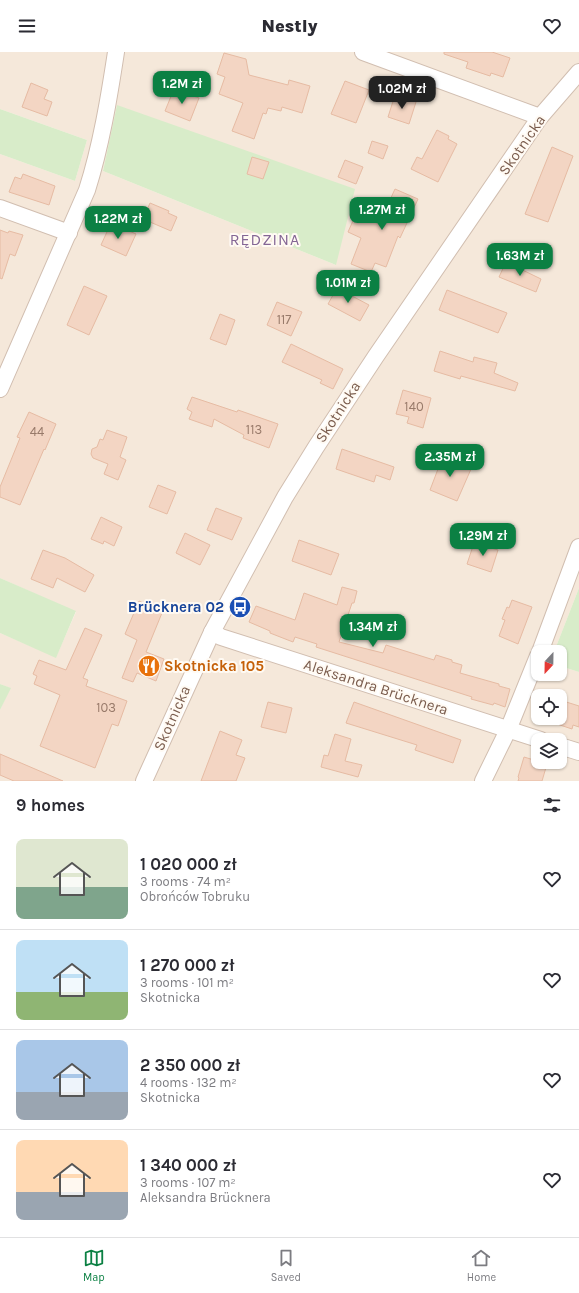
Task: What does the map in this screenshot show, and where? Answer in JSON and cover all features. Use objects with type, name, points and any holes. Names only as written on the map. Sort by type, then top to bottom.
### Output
[{"type":"street","points":[[0,389],[87,190],[94,166],[116,52]]},
{"type":"street","points":[[363,52],[540,117]]},
{"type":"street","name":"Skotnicka","points":[[144,781],[212,632],[285,497],[376,356],[540,117],[579,72]]},
{"type":"street","points":[[0,208],[69,233]]},
{"type":"street","points":[[543,645],[579,547]]},
{"type":"street","name":"Aleksandra Brücknera","points":[[212,632],[221,637],[531,737]]},
{"type":"street","points":[[483,781],[508,730],[531,673]]},
{"type":"street","points":[[567,748],[579,752]]},
{"type":"shaded area","points":[[0,52],[579,52],[579,588],[557,645],[531,645],[531,681],[567,681],[567,668],[579,672],[579,781],[0,781],[0,710],[10,688],[0,684],[0,633],[56,657],[76,612],[0,578],[0,154],[75,181],[87,140],[0,109]],"holes":[[[117,106],[336,265],[103,171]]]},
{"type":"green space","points":[[117,105],[355,189],[336,265],[103,171]]},
{"type":"green space","points":[[0,109],[87,140],[75,181],[0,154]]},
{"type":"green space","points":[[0,578],[76,611],[56,658],[0,633]]},
{"type":"green space","points":[[579,588],[579,672],[567,668],[567,645],[557,645]]},
{"type":"green space","points":[[0,684],[11,688],[0,710]]},
{"type":"building","points":[[444,52],[492,52],[510,58],[503,77],[491,73],[490,76],[466,68],[468,62],[444,54]]},
{"type":"building","points":[[224,53],[246,59],[249,75],[288,85],[289,80],[310,86],[302,113],[282,107],[281,111],[268,108],[266,114],[263,113],[254,139],[232,131],[243,103],[219,94],[225,77],[217,74]]},
{"type":"building","points":[[345,81],[369,90],[356,123],[331,114]]},
{"type":"building","points":[[31,83],[48,90],[44,99],[52,102],[47,116],[22,107]]},
{"type":"building","points":[[174,89],[199,98],[190,121],[165,111]]},
{"type":"building","points":[[395,95],[416,102],[409,124],[388,117]]},
{"type":"building","points":[[437,130],[449,136],[448,139],[457,144],[438,182],[411,169],[417,157],[422,159]]},
{"type":"building","points":[[372,141],[388,146],[383,159],[368,153]]},
{"type":"building","points":[[552,147],[573,156],[548,222],[525,214]]},
{"type":"building","points":[[252,157],[269,162],[263,179],[247,174]]},
{"type":"building","points":[[345,160],[363,167],[356,184],[338,177]]},
{"type":"building","points":[[23,174],[55,186],[49,205],[9,192],[15,177],[21,179]]},
{"type":"building","points":[[395,189],[418,199],[400,238],[398,236],[386,267],[375,263],[371,272],[351,264],[361,238],[348,232],[356,214],[377,223],[386,201],[389,202]]},
{"type":"building","points":[[150,203],[169,211],[168,213],[177,217],[171,231],[143,219]]},
{"type":"building","points":[[111,223],[136,234],[126,256],[101,245]]},
{"type":"building","points":[[0,230],[8,233],[9,231],[23,235],[15,256],[10,254],[2,279],[0,278]]},
{"type":"building","points":[[506,262],[541,279],[536,292],[499,277]]},
{"type":"building","points":[[84,286],[107,296],[89,335],[67,325]]},
{"type":"building","points":[[337,288],[369,305],[360,321],[328,304]]},
{"type":"building","points":[[447,290],[507,313],[498,333],[439,310]]},
{"type":"building","points":[[277,302],[302,312],[291,336],[267,325]]},
{"type":"building","points":[[220,314],[235,320],[226,345],[210,339]]},
{"type":"building","points":[[291,344],[343,369],[333,389],[320,383],[322,380],[282,362]]},
{"type":"building","points":[[440,351],[473,362],[474,357],[497,363],[494,373],[518,383],[515,391],[461,376],[460,379],[434,371]]},
{"type":"building","points":[[403,390],[431,398],[423,428],[407,423],[409,417],[396,414]]},
{"type":"building","points":[[192,397],[237,412],[238,410],[278,424],[269,448],[243,438],[244,435],[214,419],[212,427],[189,419],[192,412],[187,409]]},
{"type":"building","points":[[29,412],[56,424],[20,505],[0,497],[0,487],[20,438],[17,437]]},
{"type":"building","points":[[107,430],[127,437],[120,457],[126,460],[118,480],[104,474],[108,464],[93,458],[91,454],[92,449],[97,447],[100,439],[103,440]]},
{"type":"building","points":[[342,449],[394,467],[390,480],[376,475],[374,482],[336,469]]},
{"type":"building","points":[[438,456],[471,469],[457,501],[430,490],[438,469],[434,467]]},
{"type":"building","points":[[158,485],[176,492],[167,514],[149,507]]},
{"type":"building","points":[[216,508],[242,518],[232,540],[207,530]]},
{"type":"building","points":[[101,517],[122,527],[114,546],[104,541],[103,544],[91,539]]},
{"type":"building","points":[[185,533],[210,545],[200,565],[176,553]]},
{"type":"building","points":[[299,540],[339,554],[331,575],[292,561]]},
{"type":"building","points":[[474,543],[498,550],[491,572],[467,564]]},
{"type":"building","points":[[43,550],[65,558],[94,575],[85,592],[57,578],[53,588],[31,579]]},
{"type":"building","points":[[342,587],[357,591],[339,642],[383,653],[386,645],[434,660],[436,655],[452,660],[452,662],[462,665],[460,673],[499,684],[499,686],[510,689],[505,707],[494,703],[493,705],[471,699],[472,697],[316,647],[317,644],[295,637],[293,642],[270,633],[270,631],[249,622],[256,606],[295,620],[304,593],[337,605]]},
{"type":"building","points":[[512,600],[532,607],[518,644],[499,636],[505,620],[502,619]]},
{"type":"building","points":[[139,601],[151,607],[152,603],[164,608],[146,652],[164,659],[156,681],[137,673],[133,682],[122,678],[137,640],[125,634]]},
{"type":"building","points":[[85,628],[102,635],[83,678],[88,680],[86,686],[127,701],[118,726],[112,724],[95,768],[40,746],[60,695],[34,684],[37,676],[33,674],[39,660],[66,670]]},
{"type":"building","points":[[268,702],[292,708],[286,733],[261,727]]},
{"type":"building","points":[[354,702],[461,740],[453,763],[415,750],[417,745],[346,723]]},
{"type":"building","points":[[567,702],[579,706],[579,727],[573,725],[572,729],[560,725],[567,725]]},
{"type":"building","points":[[220,731],[242,740],[236,755],[245,758],[236,781],[201,781]]},
{"type":"building","points":[[335,734],[351,739],[345,761],[362,765],[358,777],[321,767],[324,755],[328,756]]},
{"type":"building","points":[[0,754],[63,781],[14,781],[0,775]]},
{"type":"building","points":[[524,757],[531,759],[531,769],[546,769],[542,781],[518,781]]},
{"type":"place","name":"Brücknera 02","points":[[240,607]]},
{"type":"place","name":"Skotnicka 105","points":[[149,666]]},
{"type":"district","name":"RĘDZINA","points":[[265,239]]}]
